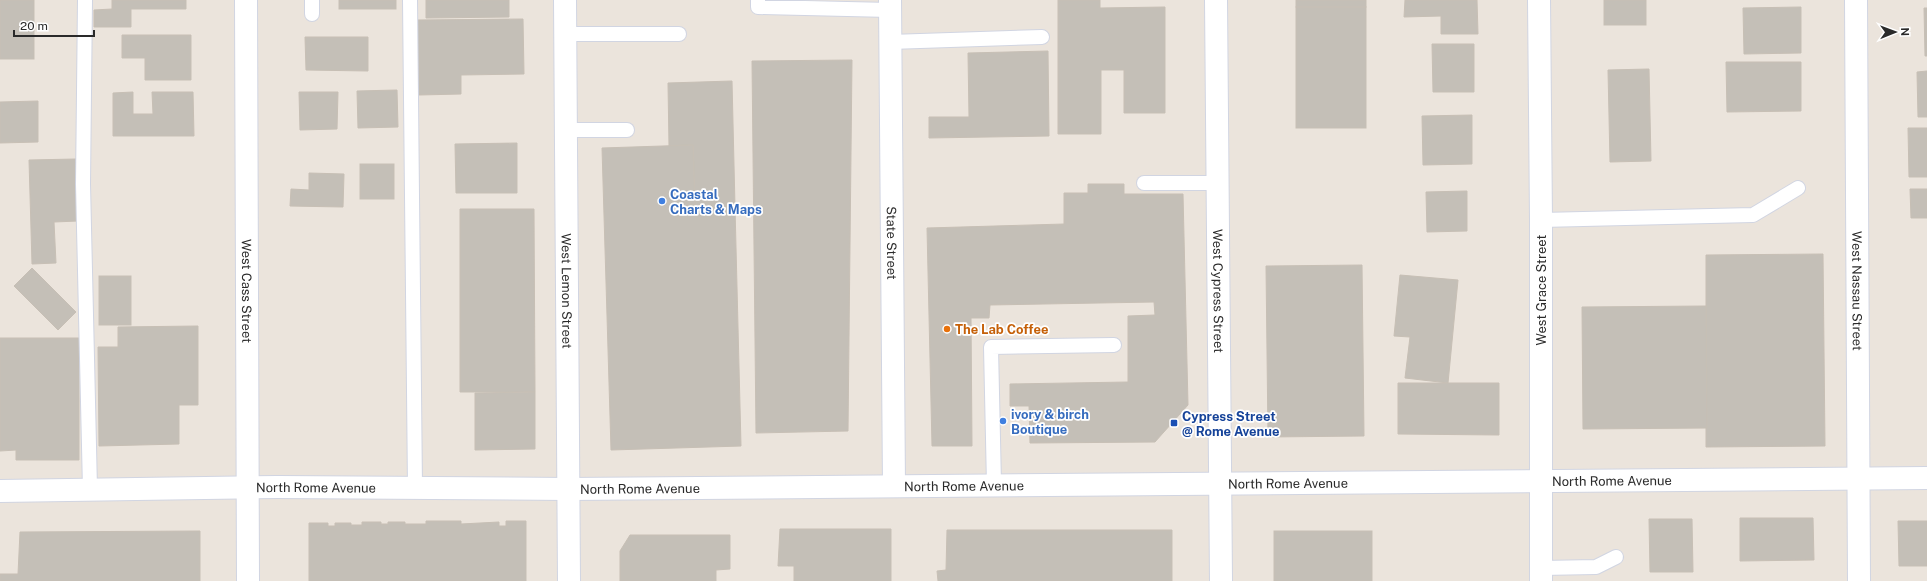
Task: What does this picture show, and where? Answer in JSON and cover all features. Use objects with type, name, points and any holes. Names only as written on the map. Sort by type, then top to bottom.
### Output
[{"type":"street","name":"West Cass Street","points":[[246,0],[248,581]]},
{"type":"street","name":"West Lemon Street","points":[[565,0],[569,581]]},
{"type":"street","name":"West Cypress Street","points":[[1216,0],[1220,581]]},
{"type":"street","name":"West Grace Street","points":[[1539,0],[1541,220],[1541,574]]},
{"type":"street","name":"West Nassau Street","points":[[1856,0],[1859,581]]},
{"type":"street","name":"State Street","points":[[890,5],[894,486]]},
{"type":"street","name":"North Rome Avenue","points":[[0,491],[248,487],[568,489],[1927,478]]},
{"type":"lane","points":[[85,0],[83,184],[90,489]]},
{"type":"lane","points":[[410,0],[415,488]]},
{"type":"lane","points":[[758,0],[758,7],[890,5]]},
{"type":"lane","points":[[565,34],[679,34]]},
{"type":"lane","points":[[890,42],[1042,37]]},
{"type":"lane","points":[[566,130],[627,130]]},
{"type":"lane","points":[[1144,183],[1218,183]]},
{"type":"lane","points":[[1541,220],[1752,215],[1798,188]]},
{"type":"lane","points":[[994,485],[991,348],[1114,345]]},
{"type":"lane","points":[[1541,574],[1596,567],[1616,557]]},
{"type":"building","points":[[0,0],[34,0],[34,59],[0,59]]},
{"type":"building","points":[[112,0],[186,0],[186,9],[131,9],[131,27],[94,27],[94,10],[112,9]]},
{"type":"building","points":[[339,0],[396,0],[396,9],[339,9]]},
{"type":"building","points":[[426,0],[509,0],[509,17],[426,18]]},
{"type":"building","points":[[1058,0],[1100,0],[1100,8],[1165,7],[1165,113],[1124,113],[1124,70],[1101,70],[1101,134],[1058,134]]},
{"type":"building","points":[[1296,0],[1366,0],[1366,7],[1296,7]]},
{"type":"building","points":[[1405,0],[1477,0],[1478,34],[1441,34],[1441,16],[1404,17]]},
{"type":"building","points":[[1604,0],[1646,0],[1646,25],[1604,25]]},
{"type":"building","points":[[1296,7],[1366,7],[1366,128],[1296,128]]},
{"type":"building","points":[[1801,7],[1801,53],[1744,54],[1743,8]]},
{"type":"building","points":[[1924,8],[1927,8],[1927,56],[1925,56]]},
{"type":"building","points":[[523,19],[524,74],[461,75],[461,94],[419,95],[417,20]]},
{"type":"building","points":[[122,35],[191,35],[191,80],[145,80],[145,58],[122,58]]},
{"type":"building","points":[[305,37],[368,37],[368,71],[306,70]]},
{"type":"building","points":[[1432,44],[1474,44],[1474,92],[1433,92]]},
{"type":"building","points":[[1048,51],[1049,136],[929,138],[929,117],[969,117],[968,53]]},
{"type":"building","points":[[852,60],[848,431],[756,433],[752,61]]},
{"type":"building","points":[[1726,62],[1801,62],[1801,111],[1727,112]]},
{"type":"building","points":[[1649,69],[1651,161],[1610,162],[1608,70]]},
{"type":"building","points":[[1927,71],[1927,117],[1918,117],[1917,72]]},
{"type":"building","points":[[732,81],[735,207],[695,208],[693,145],[669,146],[668,83]]},
{"type":"building","points":[[397,90],[398,127],[358,128],[357,91]]},
{"type":"building","points":[[133,92],[133,114],[153,114],[152,92],[193,92],[194,136],[113,136],[113,93]]},
{"type":"building","points":[[299,92],[338,92],[337,129],[300,130]]},
{"type":"building","points":[[38,101],[38,142],[0,143],[0,102]]},
{"type":"building","points":[[1472,115],[1472,164],[1423,165],[1422,116]]},
{"type":"building","points":[[1908,128],[1927,128],[1927,177],[1909,177]]},
{"type":"building","points":[[517,143],[517,193],[456,193],[455,144]]},
{"type":"building","points":[[693,145],[695,208],[735,207],[741,446],[611,450],[602,148]]},
{"type":"building","points":[[76,159],[78,221],[54,222],[56,263],[32,264],[29,160]]},
{"type":"building","points":[[360,164],[394,164],[394,199],[360,199]]},
{"type":"building","points":[[309,173],[344,174],[343,207],[290,206],[291,189],[309,190]]},
{"type":"building","points":[[1088,184],[1124,184],[1124,194],[1183,194],[1188,405],[1155,442],[1030,443],[1029,406],[1010,406],[1010,384],[1128,382],[1128,316],[1155,315],[1154,302],[990,305],[989,318],[971,318],[972,446],[932,446],[927,228],[1064,224],[1064,193],[1088,193]]},
{"type":"building","points":[[1910,189],[1927,189],[1927,218],[1911,218]]},
{"type":"building","points":[[1467,191],[1467,231],[1427,232],[1426,192]]},
{"type":"building","points":[[460,209],[534,209],[535,392],[460,392]]},
{"type":"building","points":[[1823,254],[1825,446],[1706,447],[1706,255]]},
{"type":"building","points":[[1362,265],[1364,436],[1268,437],[1266,266]]},
{"type":"building","points":[[32,268],[76,312],[58,330],[14,286]]},
{"type":"building","points":[[1400,275],[1458,280],[1448,383],[1405,378],[1410,337],[1394,336]]},
{"type":"building","points":[[99,276],[131,276],[131,325],[99,325]]},
{"type":"building","points":[[1706,306],[1707,428],[1583,429],[1582,307]]},
{"type":"building","points":[[198,326],[198,405],[179,405],[179,444],[99,446],[98,347],[118,347],[118,327]]},
{"type":"building","points":[[0,338],[79,338],[79,460],[16,460],[16,450],[0,451]]},
{"type":"building","points":[[1398,383],[1499,383],[1499,435],[1398,434]]},
{"type":"building","points":[[535,392],[535,449],[475,450],[475,393]]},
{"type":"building","points":[[1740,518],[1813,518],[1814,560],[1740,561]]},
{"type":"building","points":[[1649,519],[1692,519],[1693,572],[1650,572]]},
{"type":"building","points":[[426,521],[461,521],[461,524],[499,522],[499,526],[506,526],[506,521],[526,521],[526,581],[309,581],[309,523],[328,523],[328,526],[335,526],[335,523],[362,525],[362,522],[381,522],[381,524],[388,524],[388,522],[405,522],[405,524],[426,524]]},
{"type":"building","points":[[1898,521],[1927,521],[1927,566],[1899,566]]},
{"type":"building","points":[[780,529],[891,529],[891,581],[794,581],[794,566],[778,566]]},
{"type":"building","points":[[947,530],[1172,530],[1172,581],[938,581],[937,571],[946,570]]},
{"type":"building","points":[[200,531],[200,581],[0,581],[0,574],[18,574],[20,532]]},
{"type":"building","points":[[1274,531],[1372,531],[1372,581],[1274,581]]},
{"type":"building","points":[[630,535],[730,535],[730,569],[716,570],[716,581],[620,581],[620,551]]},
{"type":"place","name":"Coastal Charts & Maps","points":[[662,201]]},
{"type":"place","name":"The Lab Coffee","points":[[947,329]]},
{"type":"place","name":"ivory & birch Boutique","points":[[1003,421]]},
{"type":"place","name":"Cypress Street @ Rome Avenue","points":[[1174,423]]}]
